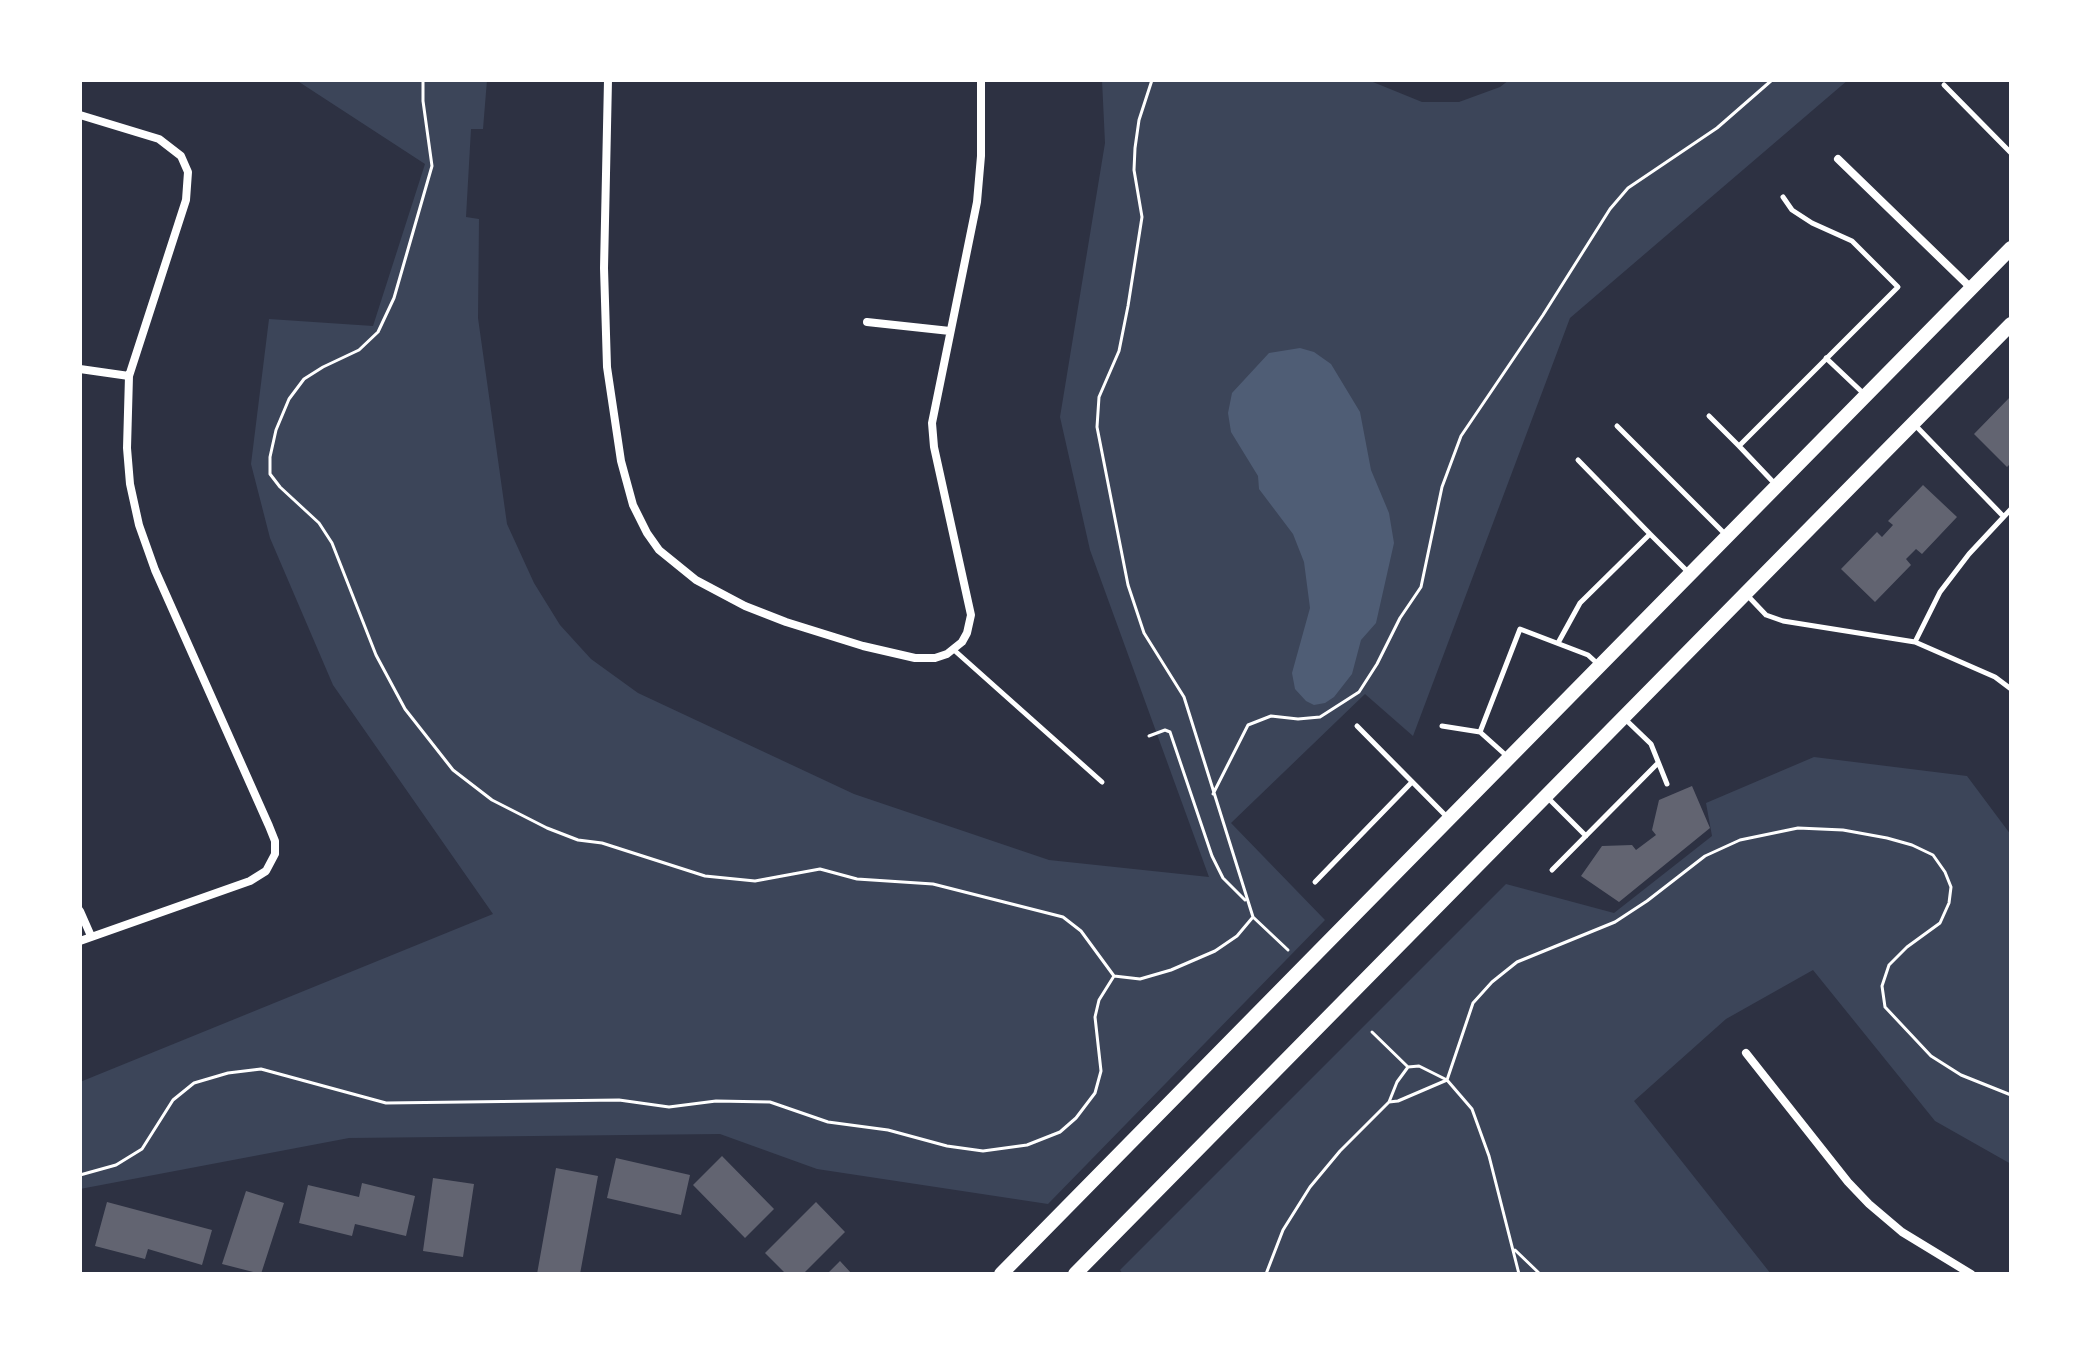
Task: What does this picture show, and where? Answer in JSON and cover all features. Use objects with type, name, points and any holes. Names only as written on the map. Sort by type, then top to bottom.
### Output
[{"type":"main road","points":[[1001,1274],[2011,248]]},
{"type":"main road","points":[[1075,1274],[2011,324]]},
{"type":"street","points":[[608,80],[604,268],[607,367],[621,461],[633,505],[647,533],[659,550],[696,580],[745,606],[863,646],[915,658],[935,658],[954,650],[967,633],[971,615],[934,447],[932,423],[977,202],[981,156],[981,80]]},
{"type":"street","points":[[80,115],[159,139],[181,156],[188,172],[186,200],[129,376],[130,484],[139,525],[182,635],[275,841],[275,854],[266,871],[250,881],[80,941]]},
{"type":"street","points":[[1838,159],[1972,289]]},
{"type":"street","points":[[867,322],[950,331]]},
{"type":"street","points":[[80,369],[129,376]]},
{"type":"street","points":[[80,911],[91,936]]},
{"type":"street","points":[[1746,1053],[1869,1204],[1902,1232],[1971,1274]]},
{"type":"lane","points":[[1944,85],[2011,153]]},
{"type":"lane","points":[[1739,446],[1898,287],[1852,241],[1812,223],[1792,210],[1783,197]]},
{"type":"lane","points":[[1826,358],[1866,396]]},
{"type":"lane","points":[[1709,416],[1777,485]]},
{"type":"lane","points":[[1914,424],[2003,516]]},
{"type":"lane","points":[[1617,426],[1727,536]]},
{"type":"lane","points":[[1578,460],[1689,573]]},
{"type":"lane","points":[[1915,642],[1940,592],[1969,554],[2011,509]]},
{"type":"lane","points":[[1558,643],[1580,603],[1650,534]]},
{"type":"lane","points":[[1745,593],[1766,615],[1783,621],[1915,642],[1995,677],[2011,689]]},
{"type":"lane","points":[[1480,732],[1520,629],[1588,655],[1600,665]]},
{"type":"lane","points":[[954,650],[1102,782]]},
{"type":"lane","points":[[1623,717],[1651,744],[1667,784]]},
{"type":"lane","points":[[1357,726],[1449,819]]},
{"type":"lane","points":[[1442,726],[1480,732],[1509,758]]},
{"type":"lane","points":[[1552,870],[1658,763]]},
{"type":"lane","points":[[1315,882],[1412,782]]},
{"type":"lane","points":[[1546,796],[1586,836]]},
{"type":"path","points":[[423,80],[432,166],[394,298],[378,332],[359,350],[304,379],[289,399],[276,430],[270,474],[319,523],[332,543],[376,655],[405,709],[453,770],[492,800],[547,828],[578,840],[602,843],[705,876],[755,881],[820,869],[857,879],[933,884],[1063,917],[1081,931],[1114,976],[1140,979],[1171,970],[1215,951],[1237,936],[1253,917]]},
{"type":"path","points":[[1152,80],[1139,120],[1135,148],[1134,170],[1142,217],[1119,351],[1099,397],[1097,427],[1128,585],[1144,633],[1184,697],[1253,917],[1288,950]]},
{"type":"path","points":[[1213,794],[1248,725],[1271,716],[1298,719],[1320,717],[1359,692],[1421,587],[1442,487],[1461,436],[1610,209],[1628,188],[1717,128],[1772,80]]},
{"type":"path","points":[[1149,736],[1165,730],[1170,732],[1212,856],[1223,878],[1247,903]]},
{"type":"path","points":[[1389,1102],[1447,1080],[1473,1003],[1492,982],[1517,962],[1615,922],[1705,856],[1740,840],[1798,828],[1843,830],[1887,838],[1933,855],[1951,887],[1949,903],[1940,923],[1907,947],[1889,965],[1882,986],[1885,1007],[1931,1056],[1961,1075],[2011,1095]]},
{"type":"path","points":[[80,1175],[116,1165],[142,1149],[173,1100],[194,1083],[228,1073],[261,1069],[386,1103],[619,1100],[669,1107],[716,1101],[770,1102],[828,1122],[888,1130],[947,1146],[983,1151],[1027,1145],[1060,1132],[1076,1118],[1095,1093],[1101,1071],[1095,1017],[1099,1000],[1114,976]]},
{"type":"path","points":[[1372,1032],[1408,1067]]},
{"type":"path","points":[[1266,1274],[1283,1230],[1310,1187],[1340,1151],[1389,1102],[1397,1082],[1408,1067],[1419,1066],[1447,1080],[1472,1109],[1482,1133],[1519,1274]]},
{"type":"path","points":[[1512,1247],[1540,1274]]},
{"type":"shaded area","points":[[296,80],[487,80],[483,129],[471,129],[466,217],[479,219],[478,318],[507,524],[534,583],[560,625],[591,659],[638,693],[854,794],[1049,860],[1209,877],[1090,550],[1060,417],[1105,143],[1102,80],[1368,80],[1422,102],[1459,102],[1500,87],[1509,80],[1848,80],[1570,318],[1413,736],[1365,694],[1231,823],[1325,920],[1048,1204],[817,1169],[720,1134],[349,1138],[80,1189],[80,1082],[493,914],[333,685],[270,538],[251,464],[269,319],[373,326],[425,164]]},
{"type":"shaded area","points":[[1300,348],[1314,352],[1331,364],[1360,412],[1371,470],[1389,513],[1394,543],[1376,623],[1361,640],[1352,674],[1334,697],[1314,705],[1295,689],[1292,673],[1310,608],[1304,562],[1293,534],[1259,489],[1258,476],[1231,432],[1228,413],[1232,393],[1269,353]]},
{"type":"shaded area","points":[[1814,757],[1967,776],[2011,835],[2011,1164],[1935,1121],[1813,970],[1726,1019],[1634,1101],[1771,1274],[1123,1274],[1120,1270],[1506,884],[1614,913],[1712,836],[1706,803]]},
{"type":"building","points":[[2011,396],[2011,463],[2007,467],[1974,434]]},
{"type":"building","points":[[1923,485],[1957,517],[1922,554],[1916,549],[1906,559],[1911,565],[1875,602],[1841,569],[1877,532],[1882,537],[1893,525],[1888,521]]},
{"type":"building","points":[[1692,786],[1710,828],[1619,902],[1581,876],[1602,846],[1632,845],[1636,850],[1656,835],[1652,830],[1659,800]]},
{"type":"building","points":[[722,1156],[774,1209],[745,1238],[693,1185]]},
{"type":"building","points":[[616,1158],[690,1175],[681,1215],[607,1198]]},
{"type":"building","points":[[556,1168],[598,1176],[580,1274],[537,1274]]},
{"type":"building","points":[[433,1178],[474,1184],[463,1257],[423,1251]]},
{"type":"building","points":[[362,1183],[415,1196],[406,1236],[355,1224],[352,1236],[299,1223],[308,1185],[359,1197]]},
{"type":"building","points":[[246,1191],[284,1203],[261,1274],[222,1264]]},
{"type":"building","points":[[107,1202],[212,1230],[202,1265],[148,1249],[145,1259],[95,1246]]},
{"type":"building","points":[[816,1202],[845,1232],[803,1274],[786,1274],[765,1253]]},
{"type":"building","points":[[840,1261],[852,1274],[827,1274]]}]
